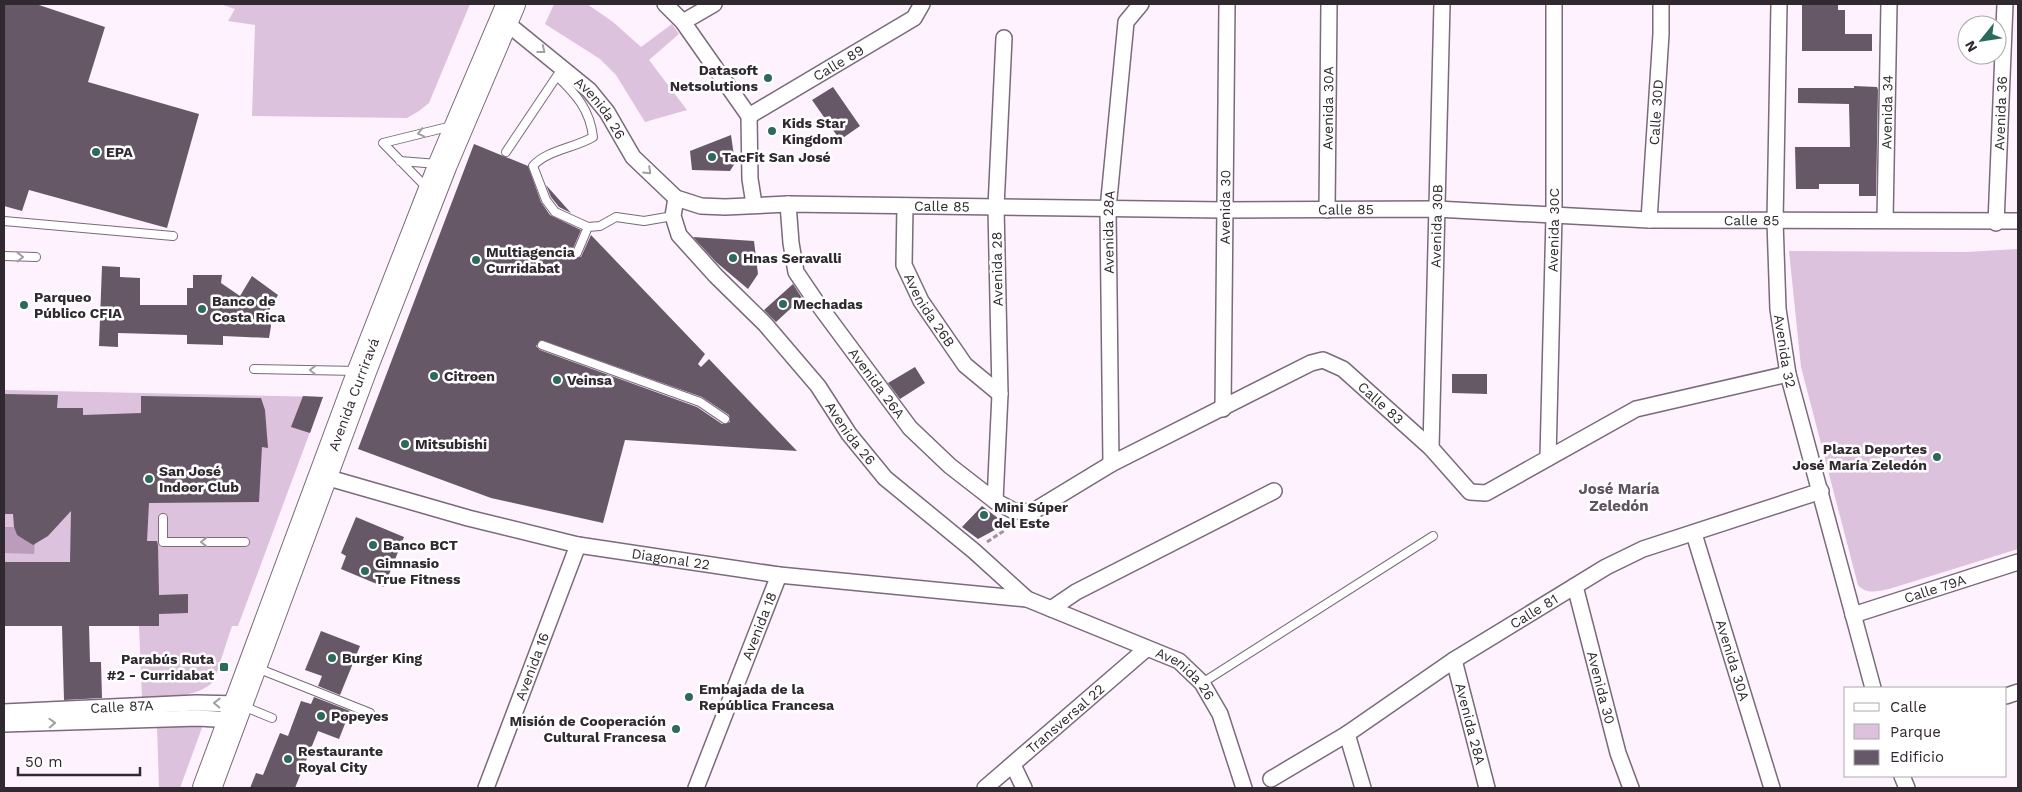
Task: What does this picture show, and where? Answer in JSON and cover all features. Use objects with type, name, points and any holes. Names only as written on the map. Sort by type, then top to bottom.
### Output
[{"type":"highway","name":"Avenida Curriravá","points":[[207,788],[362,371],[459,124],[507,12]]},
{"type":"street","points":[[665,4],[684,22],[749,116],[750,179],[754,204]]},
{"type":"street","points":[[684,22],[714,4]]},
{"type":"street","name":"Calle 89","points":[[749,116],[914,18],[922,4]]},
{"type":"street","name":"Avenida 28A","points":[[1111,464],[1108,209],[1126,22],[1141,4]]},
{"type":"street","name":"Avenida 30","points":[[1223,409],[1226,4]]},
{"type":"street","name":"Avenida 30A","points":[[1327,210],[1329,4]]},
{"type":"street","name":"Avenida 30B","points":[[1431,448],[1442,4]]},
{"type":"street","name":"Avenida 30C","points":[[1548,458],[1554,216],[1554,4]]},
{"type":"street","name":"Calle 30D","points":[[1648,220],[1661,34],[1661,4]]},
{"type":"street","name":"Avenida 32","points":[[1780,4],[1775,221],[1778,309],[1788,374],[1873,687]]},
{"type":"street","name":"Avenida 34","points":[[1885,220],[1889,4]]},
{"type":"street","name":"Avenida 36","points":[[1996,223],[2005,4]]},
{"type":"street","name":"Avenida 26","points":[[507,12],[560,71],[590,90],[634,157],[676,198]]},
{"type":"street","name":"Avenida 28","points":[[995,501],[1000,394],[996,207],[1004,38]]},
{"type":"street","points":[[673,216],[676,198]]},
{"type":"street","name":"Calle 85","points":[[676,198],[701,206],[725,207],[754,204],[788,204],[1223,210],[1436,209],[1648,220],[1885,220],[1996,223],[2018,221]]},
{"type":"street","name":"Avenida 26A","points":[[788,204],[791,243],[796,272],[910,428],[950,466],[995,501],[1014,511],[1032,512]]},
{"type":"street","name":"Avenida 26B","points":[[904,206],[904,265],[921,302],[965,366],[1000,394]]},
{"type":"street","name":"Avenida 26","points":[[673,216],[679,235],[716,276],[765,324],[818,386],[849,434],[885,478],[974,551],[1028,599],[1179,661],[1202,683],[1220,714],[1244,788]]},
{"type":"street","name":"Calle 83","points":[[1032,512],[1111,464],[1311,363],[1323,360],[1343,369],[1431,448],[1470,492],[1486,493],[1636,409],[1788,374]]},
{"type":"street","name":"Diagonal 22","points":[[322,476],[468,518],[578,545],[780,575],[1028,599]]},
{"type":"street","points":[[1051,609],[1076,592],[1274,491]]},
{"type":"street","name":"Calle 81","points":[[1271,779],[1347,734],[1454,660],[1575,586],[1643,549],[1694,534],[1821,491]]},
{"type":"street","name":"Avenida 30A","points":[[1694,534],[1772,788]]},
{"type":"street","name":"Avenida 16","points":[[486,788],[578,545]]},
{"type":"street","name":"Calle 79A","points":[[1853,615],[2018,562]]},
{"type":"street","name":"Avenida 18","points":[[696,788],[780,575]]},
{"type":"street","name":"Avenida 30","points":[[1575,586],[1618,753],[1630,788]]},
{"type":"street","name":"Transversal 22","points":[[985,788],[1146,649]]},
{"type":"street","name":"Avenida 28A","points":[[1454,660],[1487,788]]},
{"type":"street","name":"Calle 87A","points":[[4,712],[198,718],[236,712]]},
{"type":"street","name":"Calle 87A","points":[[4,724],[104,714]]},
{"type":"street","points":[[1347,734],[1363,788]]},
{"type":"street","points":[[1013,765],[1024,788]]},
{"type":"lane","points":[[506,152],[560,71],[577,95],[591,121],[593,137],[582,144],[540,158],[533,166],[546,200],[556,212],[588,228],[600,226],[616,217],[644,221],[673,216]]},
{"type":"lane","points":[[432,192],[383,143],[459,124]]},
{"type":"lane","points":[[400,161],[443,164]]},
{"type":"lane","points":[[4,222],[172,236]]},
{"type":"lane","points":[[577,253],[588,228]]},
{"type":"lane","points":[[4,256],[36,257]]},
{"type":"lane","points":[[542,345],[700,402],[725,419]]},
{"type":"lane","points":[[254,369],[362,371]]},
{"type":"lane","points":[[163,518],[163,542],[245,542]]},
{"type":"lane","points":[[1202,683],[1433,536]]},
{"type":"lane","points":[[253,666],[370,713]]},
{"type":"lane","points":[[236,712],[272,718]]},
{"type":"path","points":[[974,551],[1032,512]]},
{"type":"green space","points":[[220,4],[470,4],[429,103],[407,118],[252,116],[255,25],[228,21],[235,9]]},
{"type":"green space","points":[[554,4],[587,4],[613,22],[641,47],[672,24],[679,34],[649,60],[687,110],[645,122],[616,75],[600,59],[545,24]]},
{"type":"green space","name":"Plaza Deportes José María Zeledón","points":[[2018,249],[2018,549],[1889,589],[1872,592],[1865,590],[1858,585],[1801,367],[1789,251],[1966,252]]},
{"type":"green space","name":"San José Indoor Club","points":[[4,390],[323,397],[238,626],[232,626],[214,681],[207,687],[180,696],[142,698],[139,626],[4,626]]},
{"type":"green space","points":[[203,725],[180,788],[159,788],[157,726]]},
{"type":"shaded area","points":[[4,527],[14,527],[17,535],[35,541],[34,554],[4,553]]},
{"type":"building","name":"EPA","points":[[4,4],[36,4],[105,27],[88,82],[199,114],[167,228],[29,190],[22,211],[4,206]]},
{"type":"building","points":[[1802,4],[1838,4],[1838,10],[1845,10],[1845,34],[1872,34],[1872,51],[1802,51]]},
{"type":"building","points":[[1854,86],[1877,87],[1878,90],[1876,196],[1859,196],[1859,184],[1819,184],[1819,189],[1796,189],[1795,147],[1850,147],[1849,104],[1798,103],[1798,88],[1854,88]]},
{"type":"building","points":[[833,87],[860,126],[840,140],[812,100]]},
{"type":"building","name":"TacFit San José","points":[[731,135],[735,163],[730,171],[692,170],[690,151]]},
{"type":"building","name":"Veinsa","points":[[474,144],[528,166],[541,202],[550,215],[581,230],[572,251],[573,257],[581,257],[591,235],[705,354],[698,364],[701,367],[709,359],[797,451],[625,440],[603,523],[491,498],[358,449]],"holes":[[[541,340],[702,397],[729,415],[730,422],[722,424],[697,407],[540,350],[536,346]]]},
{"type":"building","points":[[546,185],[571,213],[559,207],[551,197]]},
{"type":"building","name":"Hnas Seravalli","points":[[693,237],[754,241],[758,274],[748,289],[716,262]]},
{"type":"building","name":"Banco de Costa Rica","points":[[102,266],[120,267],[120,277],[140,278],[140,305],[187,305],[187,288],[193,288],[193,275],[222,275],[221,283],[240,296],[252,276],[278,295],[267,314],[271,326],[269,338],[223,336],[223,345],[187,344],[187,335],[118,333],[118,347],[99,346]]},
{"type":"building","name":"Mechadas","points":[[793,284],[802,298],[776,322],[764,310]]},
{"type":"building","points":[[915,367],[925,383],[900,399],[888,383]]},
{"type":"building","points":[[1452,374],[1487,374],[1487,394],[1452,393]]},
{"type":"building","name":"San José Indoor Club","points":[[4,394],[58,395],[57,408],[83,408],[83,415],[141,413],[141,396],[261,398],[265,410],[268,448],[262,447],[259,502],[149,503],[147,541],[157,541],[158,545],[159,595],[188,594],[188,613],[159,614],[159,626],[89,626],[90,662],[101,662],[102,698],[64,700],[62,626],[4,626],[4,562],[70,562],[71,511],[48,536],[33,545],[17,535],[13,514],[4,514]]},
{"type":"building","points":[[303,396],[323,397],[310,433],[291,427]]},
{"type":"building","name":"Mini Súper del Este","points":[[982,506],[1006,524],[978,539],[962,527]]},
{"type":"building","name":"Banco BCT","points":[[356,517],[404,537],[384,587],[341,569],[346,556],[341,553]]},
{"type":"building","name":"Burger King","points":[[321,631],[360,646],[340,695],[318,686],[322,676],[305,670]]},
{"type":"building","points":[[314,697],[350,711],[339,739],[318,731],[295,788],[250,788],[256,773],[263,775],[280,733],[288,736],[301,701],[311,704]]},
{"type":"place","name":"Datasoft Netsolutions","points":[[768,78]]},
{"type":"place","name":"Kids Star Kingdom","points":[[772,131]]},
{"type":"place","name":"EPA","points":[[96,152]]},
{"type":"place","name":"TacFit San José","points":[[712,157]]},
{"type":"place","name":"Hnas Seravalli","points":[[733,258]]},
{"type":"place","name":"Multiagencia Curridabat","points":[[476,260]]},
{"type":"place","name":"Mechadas","points":[[783,304]]},
{"type":"place","name":"Parqueo Público CFIA","points":[[24,305]]},
{"type":"place","name":"Banco de Costa Rica","points":[[202,309]]},
{"type":"place","name":"Citroen","points":[[434,376]]},
{"type":"place","name":"Veinsa","points":[[557,380]]},
{"type":"place","name":"Mitsubishi","points":[[405,444]]},
{"type":"place","name":"Plaza Deportes José María Zeledón","points":[[1937,457]]},
{"type":"place","name":"San José Indoor Club","points":[[149,479]]},
{"type":"place","name":"Mini Súper del Este","points":[[984,515]]},
{"type":"place","name":"Banco BCT","points":[[373,545]]},
{"type":"place","name":"Gimnasio True Fitness","points":[[365,571]]},
{"type":"place","name":"Burger King","points":[[332,658]]},
{"type":"place","name":"Parabús Ruta #2 - Curridabat","points":[[224,667]]},
{"type":"place","name":"Embajada de la República Francesa","points":[[689,697]]},
{"type":"place","name":"Popeyes","points":[[321,716]]},
{"type":"place","name":"Misión de Cooperación Cultural Francesa","points":[[676,729]]},
{"type":"place","name":"Restaurante Royal City","points":[[288,759]]},
{"type":"district","name":"José María Zeledón","points":[[1619,498]]}]
